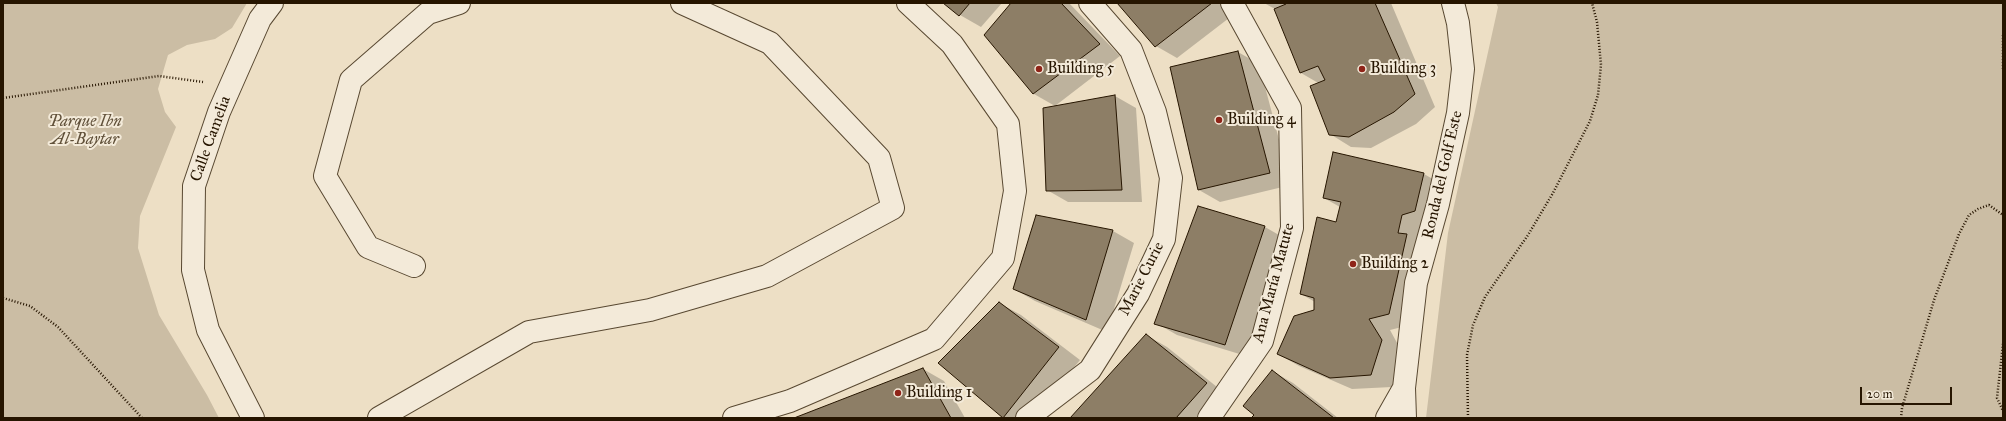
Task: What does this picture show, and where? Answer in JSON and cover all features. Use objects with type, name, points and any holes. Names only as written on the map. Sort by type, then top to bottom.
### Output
[{"type":"street","name":"Calle Camelia","points":[[253,418],[208,330],[193,270],[194,186],[219,112],[260,19],[272,3]]},
{"type":"street","points":[[414,266],[368,247],[325,176],[351,80],[428,13],[459,3]]},
{"type":"street","points":[[379,418],[529,332],[650,310],[767,276],[893,208],[879,158],[770,42],[682,3]]},
{"type":"street","points":[[734,418],[790,401],[934,339],[1003,258],[1015,191],[1008,124],[952,44],[908,3]]},
{"type":"street","name":"Marie Curie","points":[[1027,418],[1090,370],[1138,294],[1164,239],[1171,178],[1155,112],[1131,50],[1090,3]]},
{"type":"street","name":"Ana María Matute","points":[[1209,418],[1262,341],[1292,228],[1290,108],[1232,3]]},
{"type":"street","name":"Ronda del Golf Este","points":[[1405,418],[1404,388],[1416,283],[1438,204],[1458,114],[1463,69],[1458,23],[1453,3]]},
{"type":"street","points":[[1387,418],[1404,388]]},
{"type":"path","points":[[1468,418],[1467,355],[1473,325],[1485,297],[1528,235],[1553,193],[1590,122],[1598,95],[1601,65],[1597,22],[1592,3]]},
{"type":"path","points":[[2003,35],[2003,69]]},
{"type":"path","points":[[3,98],[159,76],[231,85]]},
{"type":"path","points":[[1901,418],[1902,408],[1934,300],[1959,234],[1969,215],[1989,204],[2003,215]]},
{"type":"path","points":[[3,298],[30,306],[58,326],[142,418]]},
{"type":"path","points":[[2003,344],[1997,398],[2003,412]]},
{"type":"green space","name":"Parque Ibn Al-Baytar","points":[[3,3],[247,3],[232,28],[215,39],[187,45],[168,55],[158,89],[165,112],[176,127],[140,216],[138,248],[159,315],[207,395],[219,418],[3,418]]},
{"type":"green space","points":[[1496,3],[2003,3],[2003,418],[1426,418],[1448,233],[1498,7]]},
{"type":"building","points":[[943,3],[970,3],[959,16]]},
{"type":"building","name":"Building 5","points":[[1011,3],[1061,3],[1100,44],[1033,94],[984,35]]},
{"type":"building","name":"Building 5","points":[[1117,3],[1212,3],[1155,47]]},
{"type":"building","name":"Building 3","points":[[1285,3],[1375,3],[1415,94],[1394,112],[1349,137],[1329,135],[1310,86],[1325,80],[1318,66],[1300,73],[1274,9],[1286,4]]},
{"type":"building","name":"Building 4","points":[[1238,51],[1270,173],[1198,190],[1170,67]]},
{"type":"building","points":[[1115,95],[1122,190],[1046,191],[1043,108]]},
{"type":"building","name":"Building 2","points":[[1333,152],[1424,173],[1415,211],[1402,215],[1398,233],[1407,234],[1389,314],[1369,319],[1382,340],[1371,375],[1330,378],[1277,354],[1294,316],[1314,310],[1314,298],[1300,294],[1317,217],[1336,222],[1341,202],[1323,198]]},
{"type":"building","points":[[1198,206],[1265,226],[1225,345],[1154,324]]},
{"type":"building","points":[[1036,215],[1113,230],[1086,320],[1013,289]]},
{"type":"building","points":[[999,302],[1059,347],[1003,418],[938,363]]},
{"type":"building","points":[[1146,334],[1207,383],[1176,418],[1070,418]]},
{"type":"building","name":"Building 1","points":[[923,368],[951,418],[794,418]]},
{"type":"building","points":[[1272,370],[1334,418],[1251,418],[1254,415],[1243,406]]},
{"type":"place","name":"Building 5","points":[[1039,69]]},
{"type":"place","name":"Building 3","points":[[1362,69]]},
{"type":"place","name":"Building 4","points":[[1219,120]]},
{"type":"place","name":"Building 2","points":[[1353,264]]},
{"type":"place","name":"Building 1","points":[[898,393]]}]
